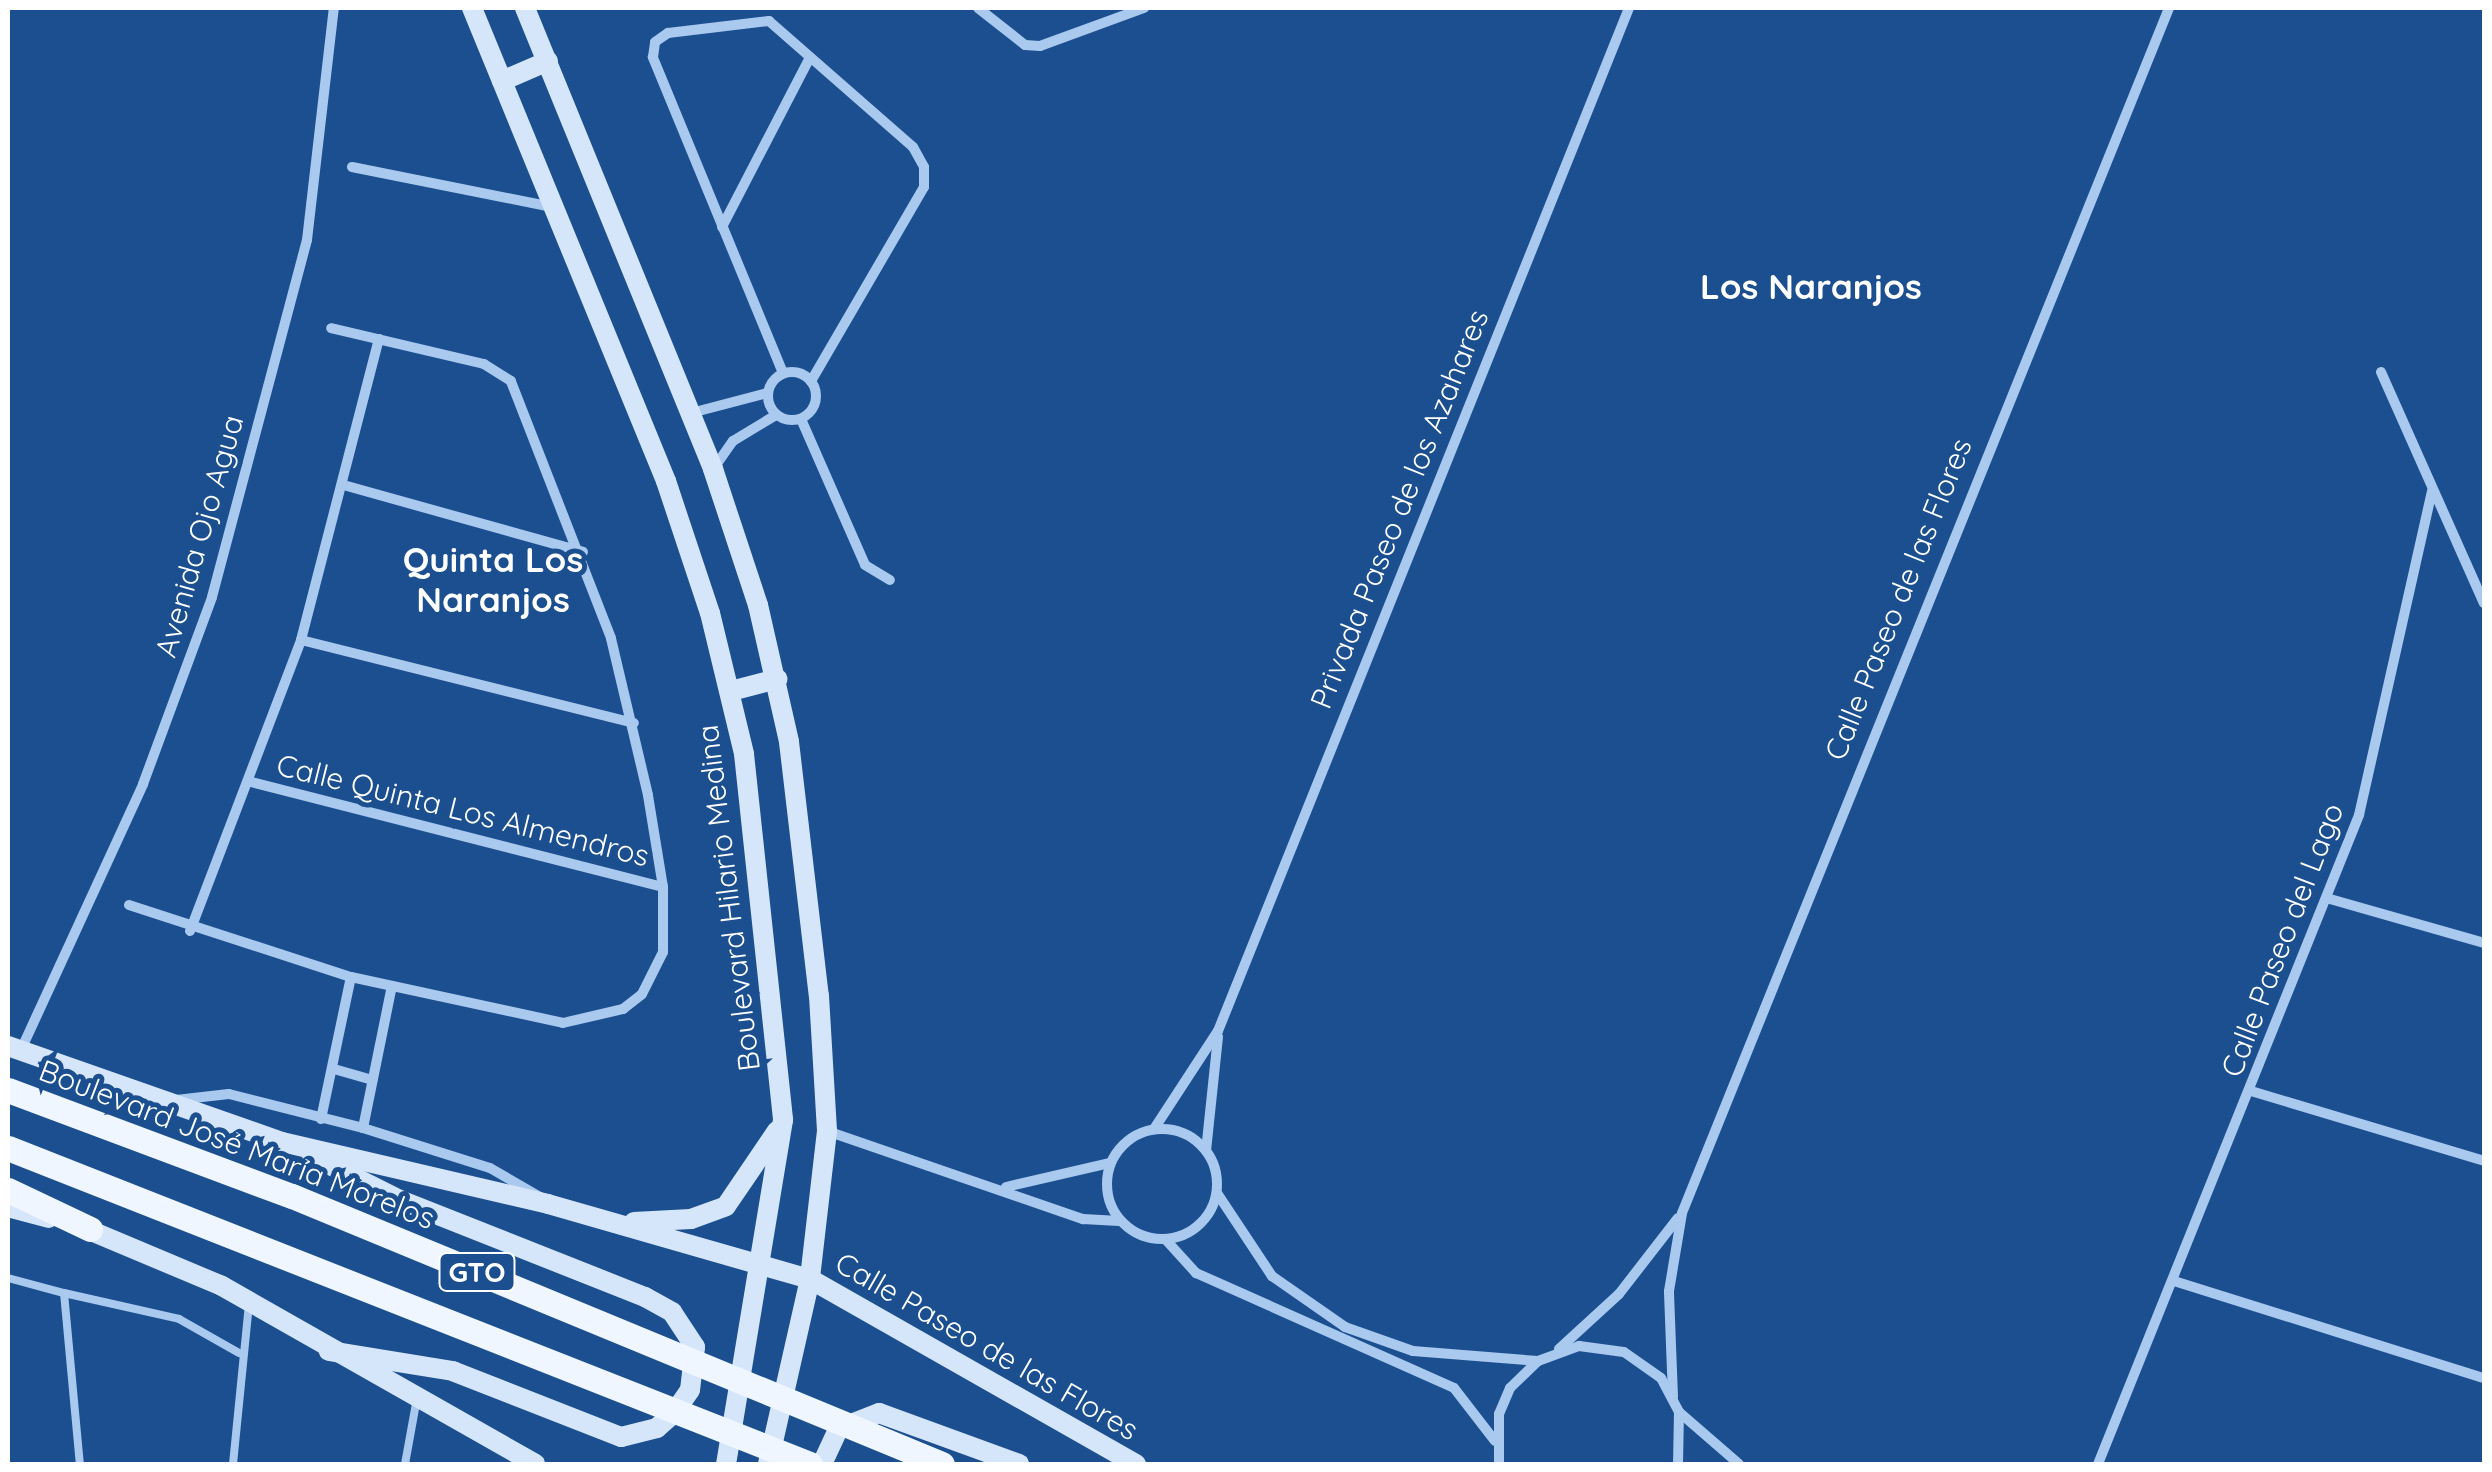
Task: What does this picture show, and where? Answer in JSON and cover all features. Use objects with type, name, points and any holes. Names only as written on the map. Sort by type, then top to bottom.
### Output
[{"type":"main road","name":"Boulevard José María Morelos","points":[[8,1090],[292,1196],[942,1464]]},
{"type":"main road","name":"GTO","points":[[8,1148],[810,1464]]},
{"type":"main road","points":[[8,1190],[90,1229]]},
{"type":"street","name":"Avenida Ojo Agua","points":[[14,1049],[143,784],[212,597],[307,240],[334,8]]},
{"type":"street","name":"Boulevard Hilario Medina","points":[[472,8],[666,481],[731,691],[764,894],[783,1120],[726,1464]]},
{"type":"street","points":[[525,8],[713,469],[777,679],[808,886],[826,1131],[810,1279],[768,1464]]},
{"type":"street","points":[[978,8],[1026,45],[1040,46],[1144,8]]},
{"type":"street","name":"Privada Paseo de los Azahares","points":[[1154,1129],[1218,1031],[1628,8]]},
{"type":"street","name":"Calle Paseo de las Flores","points":[[1673,1397],[1668,1291],[1682,1214],[2169,8]]},
{"type":"street","points":[[783,374],[653,57],[655,42],[761,18],[913,148],[924,168],[924,187],[811,380],[816,398],[801,418]]},
{"type":"street","points":[[722,227],[810,57]]},
{"type":"street","points":[[502,81],[548,61]]},
{"type":"street","points":[[352,167],[553,207]]},
{"type":"street","points":[[128,905],[190,931],[351,977],[548,1020],[596,1021],[642,994],[655,973],[663,887],[634,723],[583,552],[507,374],[331,328]]},
{"type":"street","points":[[190,931],[301,640],[347,486],[379,339]]},
{"type":"street","points":[[2381,372],[2484,603]]},
{"type":"street","points":[[691,414],[768,393],[783,374]]},
{"type":"street","points":[[783,374],[811,380]]},
{"type":"street","points":[[768,393],[776,415]]},
{"type":"street","points":[[713,469],[733,441],[776,415],[801,418]]},
{"type":"street","points":[[801,418],[865,565],[890,580]]},
{"type":"street","points":[[347,486],[583,552]]},
{"type":"street","name":"Calle Paseo del Lago","points":[[2098,1464],[2330,899],[2359,815],[2432,491]]},
{"type":"street","points":[[301,640],[634,723]]},
{"type":"street","points":[[731,691],[777,679]]},
{"type":"street","name":"Calle Quinta Los Almendros","points":[[250,782],[663,887]]},
{"type":"street","points":[[2330,899],[2484,943]]},
{"type":"street","points":[[320,1119],[334,1069],[351,977]]},
{"type":"street","points":[[363,1128],[392,986]]},
{"type":"street","name":"Privada Paseo de los Azahares","points":[[1206,1151],[1218,1031]]},
{"type":"street","points":[[14,1049],[282,1142],[548,1204],[601,1221],[674,1221],[726,1206],[783,1120]]},
{"type":"street","points":[[334,1069],[372,1080]]},
{"type":"street","points":[[2252,1091],[2484,1160]]},
{"type":"street","points":[[168,1102],[230,1094],[363,1128],[490,1168],[548,1204]]},
{"type":"street","points":[[1120,1221],[1109,1203],[1110,1163],[1120,1147],[1154,1129],[1192,1138],[1206,1151],[1217,1193],[1272,1276],[1345,1327],[1412,1351],[1538,1360]]},
{"type":"street","points":[[826,1131],[1005,1187],[1083,1219],[1120,1221],[1166,1240],[1196,1272],[1454,1388],[1496,1442]]},
{"type":"street","points":[[282,1142],[400,1200],[645,1297],[672,1312],[695,1347],[690,1390],[674,1413],[657,1428],[622,1437],[453,1370],[329,1351]]},
{"type":"street","points":[[1005,1187],[1110,1163]]},
{"type":"street","points":[[1166,1240],[1190,1232],[1217,1193]]},
{"type":"street","points":[[8,1207],[90,1229],[222,1286],[528,1463]]},
{"type":"street","name":"Calle Paseo de las Flores","points":[[1556,1351],[1620,1294],[1682,1214]]},
{"type":"street","name":"Calle Paseo de las Flores","points":[[601,1221],[762,1262],[810,1279],[1136,1464]]},
{"type":"street","points":[[2174,1281],[2484,1378]]},
{"type":"street","points":[[1499,1464],[1496,1442],[1510,1388],[1538,1360],[1556,1351],[1624,1352],[1673,1397],[1679,1412],[1678,1464]]},
{"type":"street","points":[[1679,1412],[1739,1464]]},
{"type":"street","points":[[822,1464],[838,1429],[880,1413],[1019,1464]]},
{"type":"lane","points":[[8,1278],[179,1319],[239,1353]]},
{"type":"lane","points":[[64,1293],[80,1464]]},
{"type":"lane","points":[[233,1464],[239,1353],[250,1301]]},
{"type":"lane","points":[[405,1464],[418,1398]]},
{"type":"district","name":"Los Naranjos","points":[[1811,286]]},
{"type":"district","name":"Quinta Los Naranjos","points":[[493,579]]}]
